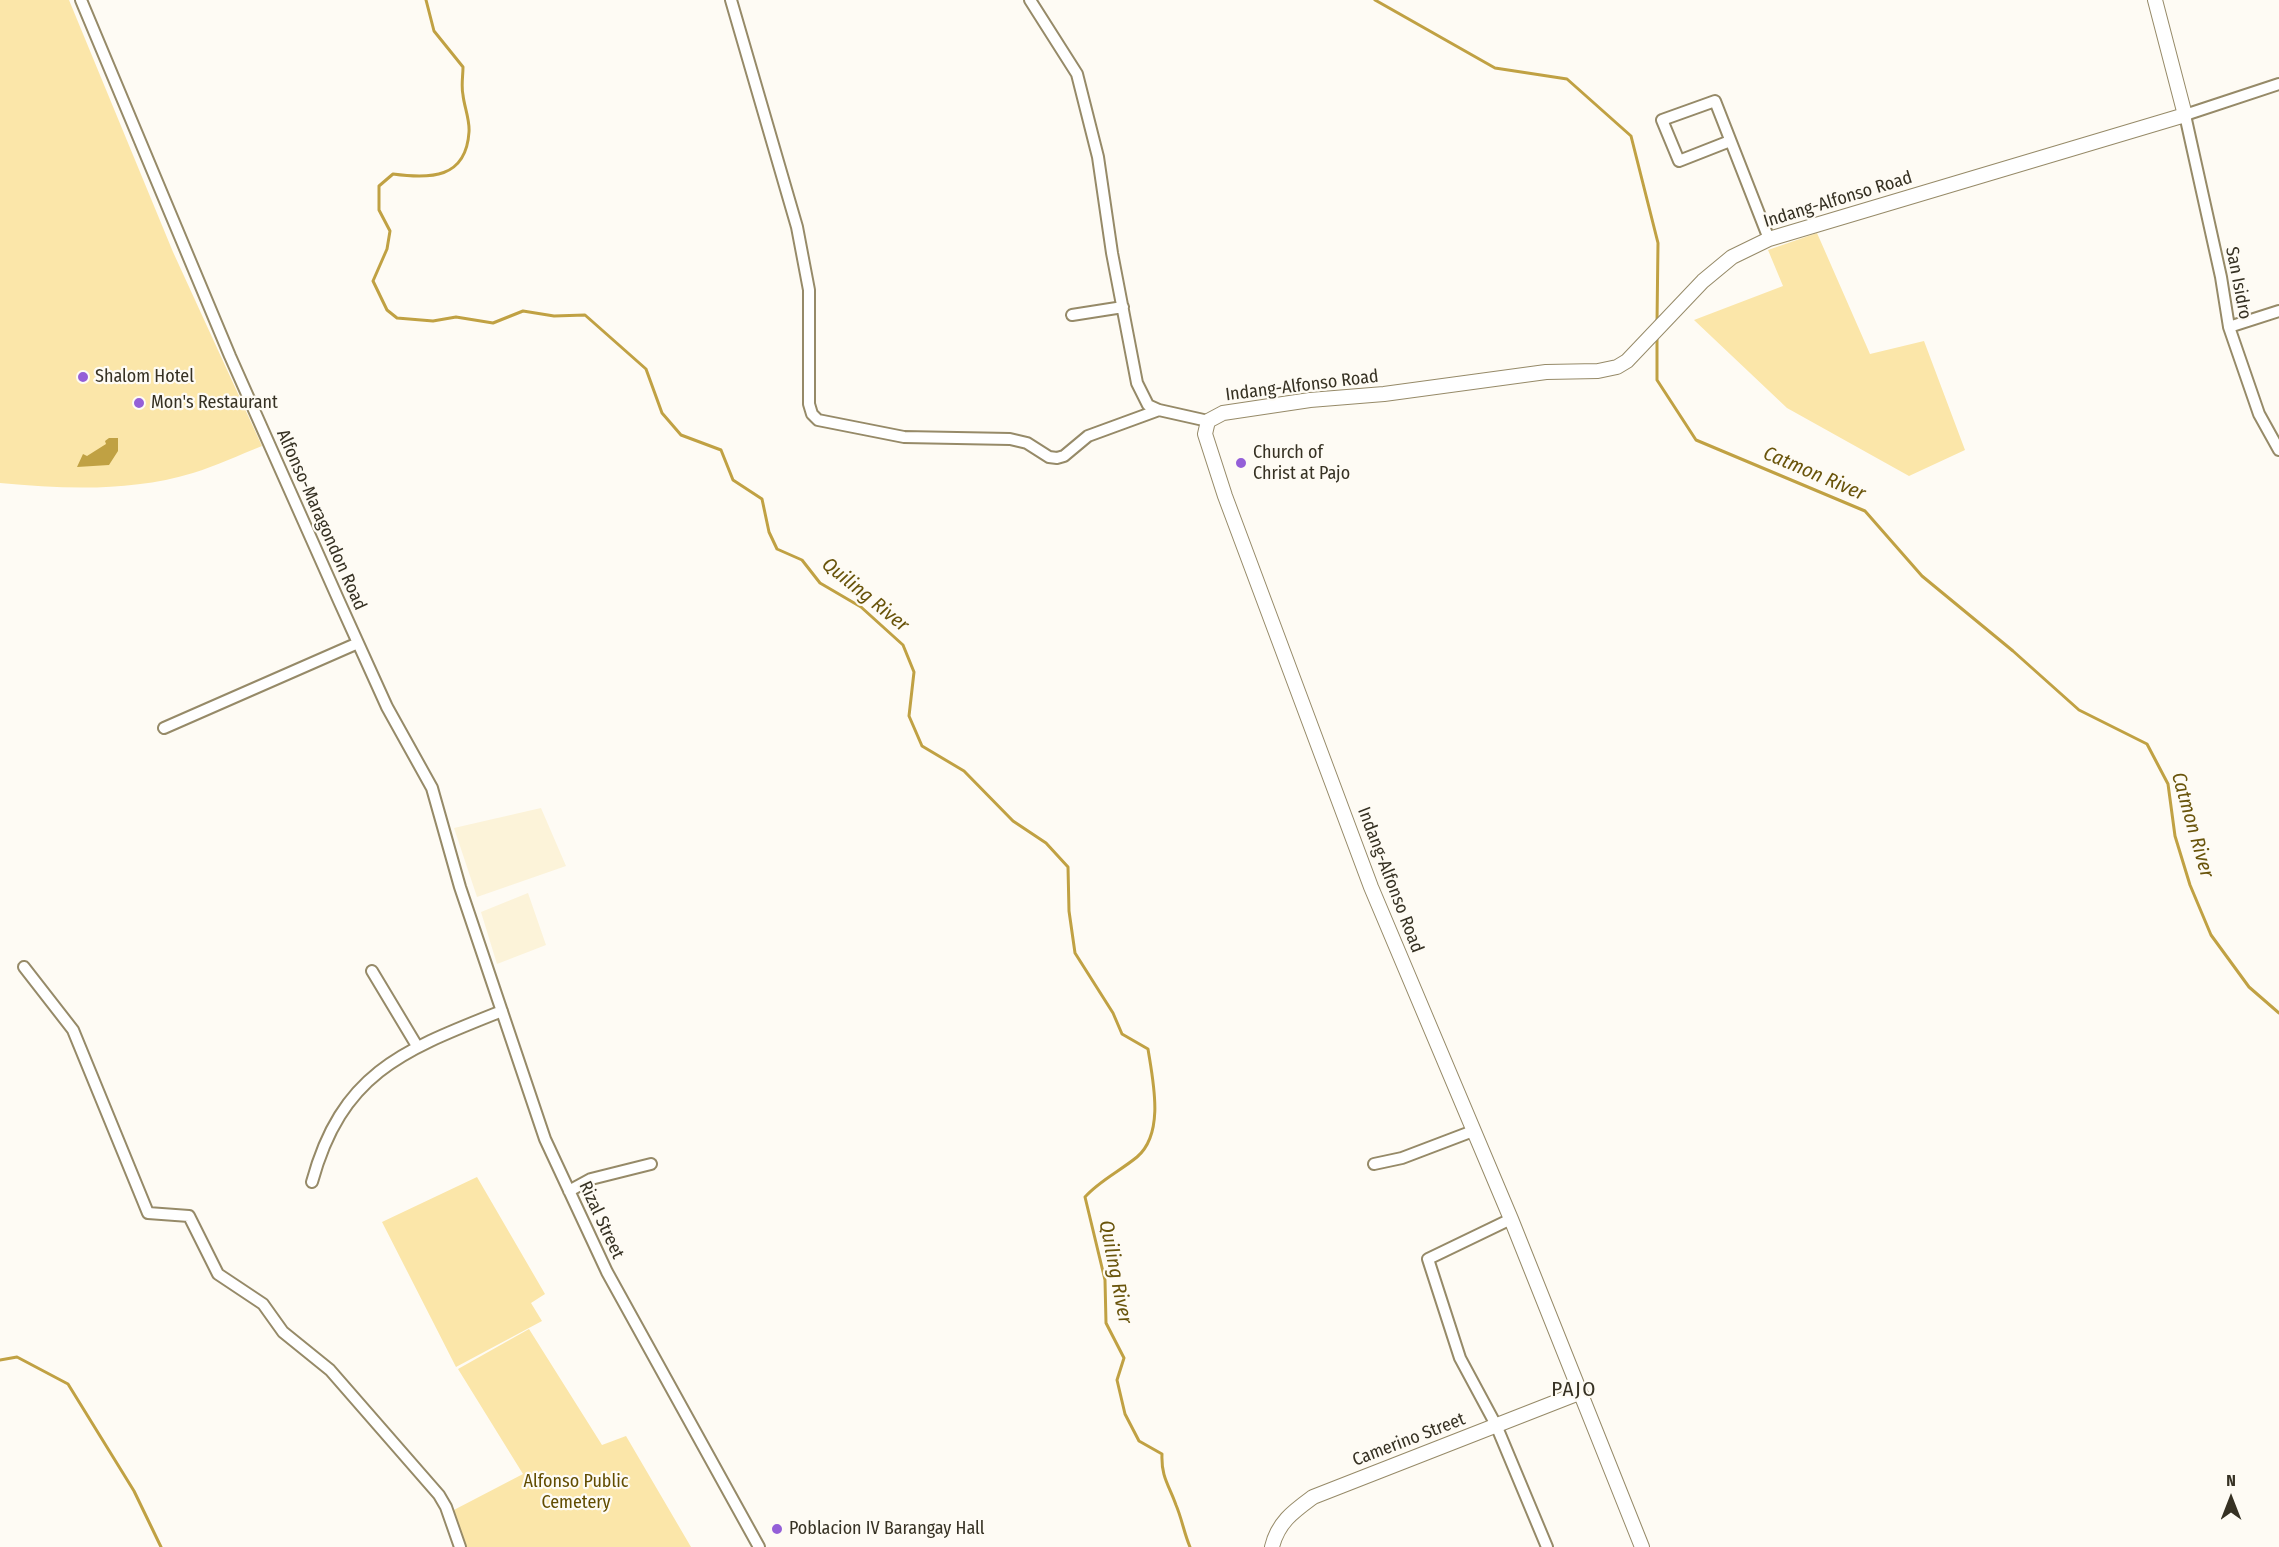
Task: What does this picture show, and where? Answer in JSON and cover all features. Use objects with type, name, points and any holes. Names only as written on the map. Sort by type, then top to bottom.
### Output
[{"type":"main road","points":[[2155,0],[2185,115]]},
{"type":"main road","name":"Indang-Alfonso Road","points":[[1642,1547],[1511,1219],[1371,887],[1226,496],[1205,434],[1208,421],[1222,413],[1310,400],[1384,394],[1546,372],[1598,371],[1617,367],[1627,361],[1703,281],[1732,257],[1768,238],[2185,115]]},
{"type":"main road","name":"Camerino Street","points":[[1272,1547],[1286,1517],[1313,1497],[1580,1393]]},
{"type":"street","name":"Alfonso-Maragondon Road","points":[[81,0],[225,345],[387,707],[432,788],[460,887]]},
{"type":"street","points":[[731,0],[797,227],[809,291],[809,404],[812,414],[818,420],[904,437],[1010,439],[1027,443],[1049,457],[1057,458],[1088,436],[1159,410]]},
{"type":"street","points":[[1030,0],[1077,74],[1098,157],[1137,382],[1148,405],[1159,410],[1208,421]]},
{"type":"street","points":[[2185,115],[2279,84]]},
{"type":"street","points":[[1730,141],[1679,161],[1662,120],[1715,101],[1768,238]]},
{"type":"street","name":"San Isidro","points":[[2185,115],[2222,277],[2229,327],[2259,414],[2279,450]]},
{"type":"street","points":[[1072,315],[1123,307]]},
{"type":"street","points":[[2229,327],[2279,311]]},
{"type":"street","points":[[164,728],[358,643]]},
{"type":"street","name":"Rizal Street","points":[[460,887],[544,1139],[607,1272],[759,1547]]},
{"type":"street","points":[[24,967],[73,1030],[148,1213],[189,1216],[218,1274],[263,1304],[283,1332],[330,1370],[439,1495],[446,1507],[460,1547]]},
{"type":"street","points":[[372,971],[417,1046]]},
{"type":"street","points":[[312,1182],[322,1146],[359,1087],[381,1068],[417,1046],[502,1011]]},
{"type":"street","points":[[1374,1164],[1402,1158],[1473,1131]]},
{"type":"street","points":[[569,1191],[591,1179],[651,1164]]},
{"type":"street","points":[[1511,1219],[1428,1259],[1460,1358],[1496,1425],[1546,1547]]},
{"type":"shaded area","points":[[109,438],[118,438],[118,451],[109,465],[77,467],[83,454],[87,456],[106,444],[105,441]]},
{"type":"shaded area","points":[[541,808],[566,866],[477,897],[454,828]]},
{"type":"shaded area","points":[[528,893],[546,945],[497,964],[481,912]]},
{"type":"green space","points":[[0,0],[69,0],[173,252],[262,446],[193,473],[145,483],[97,487],[49,487],[0,483]]},
{"type":"green space","points":[[1817,233],[1870,354],[1924,341],[1965,450],[1909,476],[1787,408],[1694,320],[1783,286],[1768,250]]},
{"type":"green space","points":[[477,1177],[545,1294],[531,1303],[542,1321],[456,1367],[382,1222]]},
{"type":"green space","name":"Alfonso Public Cemetery","points":[[529,1329],[602,1445],[626,1436],[691,1547],[465,1547],[450,1512],[523,1474],[458,1369]]},
{"type":"waterway","name":"Quiling River","points":[[426,0],[434,31],[463,67],[462,92],[469,132],[461,159],[453,167],[433,175],[393,174],[379,186],[379,210],[390,231],[387,249],[373,281],[387,310],[397,318],[433,321],[456,317],[493,323],[523,311],[554,316],[585,315],[646,369],[662,413],[681,435],[721,450],[733,480],[762,499],[769,532],[777,549],[802,560],[820,583],[861,607],[903,645],[914,672],[909,716],[922,746],[964,771],[1013,821],[1046,843],[1068,867],[1069,911],[1075,953],[1113,1013],[1122,1034],[1148,1049],[1155,1106],[1154,1121],[1146,1147],[1137,1157],[1085,1197],[1105,1280],[1106,1323],[1124,1358],[1117,1380],[1125,1414],[1139,1441],[1162,1454],[1164,1475],[1190,1547]]},
{"type":"waterway","name":"Catmon River","points":[[1375,0],[1495,68],[1567,79],[1631,136],[1658,243],[1657,322]]},
{"type":"waterway","name":"Catmon River","points":[[1657,335],[1657,380],[1696,440],[1865,511],[1922,576],[2013,651],[2079,710],[2147,744],[2168,784],[2175,836],[2190,885],[2211,935],[2249,987],[2279,1013]]},
{"type":"waterway","points":[[0,1360],[17,1357],[68,1384],[134,1491],[161,1547]]},
{"type":"place","name":"Shalom Hotel","points":[[83,377]]},
{"type":"place","name":"Mon's Restaurant","points":[[139,403]]},
{"type":"place","name":"Church of Christ at Pajo","points":[[1241,463]]},
{"type":"place","name":"Poblacion IV Barangay Hall","points":[[777,1529]]},
{"type":"district","name":"PAJO","points":[[1574,1390]]}]
